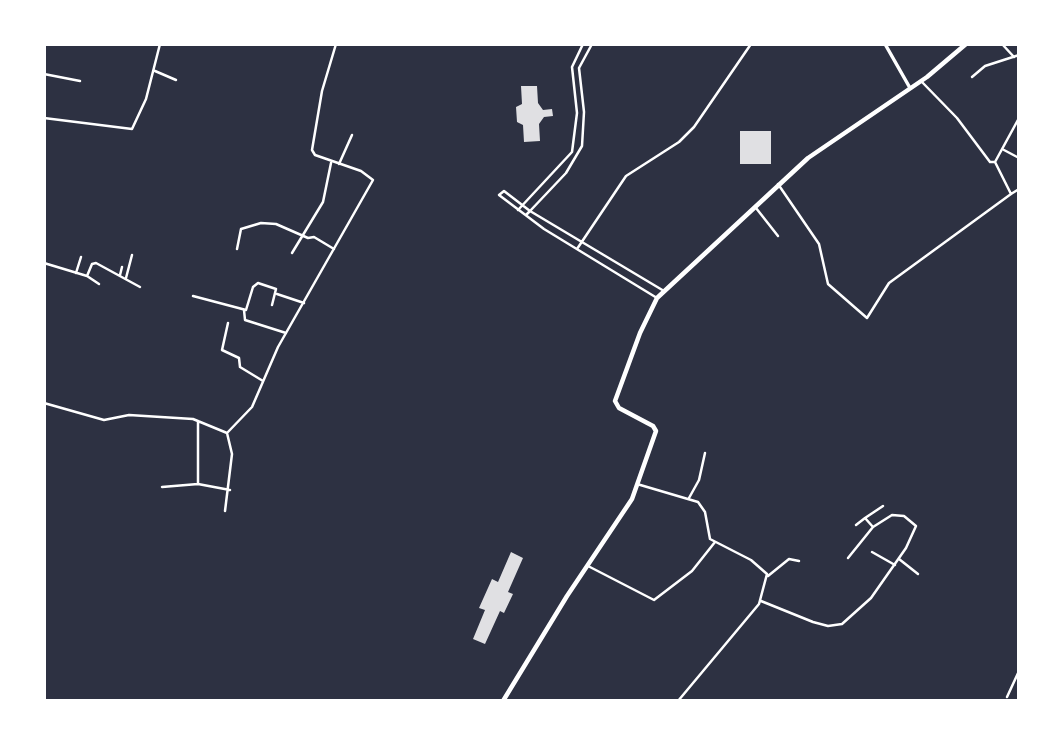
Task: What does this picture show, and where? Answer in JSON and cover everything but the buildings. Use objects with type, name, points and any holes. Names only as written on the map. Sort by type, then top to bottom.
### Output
[{"type":"main road","points":[[504,701],[632,499],[655,437],[655,428],[622,410],[615,401],[640,334],[657,299],[754,205],[822,147],[921,81],[966,44]]},
{"type":"street","points":[[44,118],[130,131],[137,121],[155,71],[160,44]]},
{"type":"street","points":[[227,433],[248,413],[286,332],[373,180],[361,171],[331,163],[315,155],[311,147],[322,91],[336,44]]},
{"type":"street","points":[[518,210],[572,152],[577,113],[572,67],[583,44]]},
{"type":"street","points":[[526,215],[566,173],[582,146],[584,113],[579,68],[592,44]]},
{"type":"street","points":[[577,249],[626,176],[679,142],[694,127],[751,44]]},
{"type":"street","points":[[885,44],[910,88]]},
{"type":"street","points":[[1002,44],[1014,57]]},
{"type":"street","points":[[972,77],[985,66],[1019,55]]},
{"type":"street","points":[[155,71],[176,80]]},
{"type":"street","points":[[44,74],[80,81]]},
{"type":"street","points":[[921,81],[957,118],[990,162],[995,162]]},
{"type":"street","points":[[995,162],[1004,150],[1019,118]]},
{"type":"street","points":[[338,165],[352,135]]},
{"type":"street","points":[[1004,150],[1019,158]]},
{"type":"street","points":[[995,162],[1011,194]]},
{"type":"street","points":[[292,253],[323,202],[331,163]]},
{"type":"street","points":[[778,184],[819,244],[828,284],[867,318],[889,284],[1019,189]]},
{"type":"street","points":[[657,299],[577,249],[499,195],[504,191],[530,211],[664,291]]},
{"type":"street","points":[[754,205],[778,236]]},
{"type":"street","points":[[237,249],[241,229],[261,222],[276,224],[314,237],[334,249]]},
{"type":"street","points":[[126,278],[132,256]]},
{"type":"street","points":[[76,273],[81,257]]},
{"type":"street","points":[[44,263],[87,276],[99,284]]},
{"type":"street","points":[[87,276],[93,263],[140,287]]},
{"type":"street","points":[[108,269],[109,263]]},
{"type":"street","points":[[120,275],[122,267]]},
{"type":"street","points":[[272,305],[275,288],[256,283],[244,310],[245,320],[286,332]]},
{"type":"street","points":[[276,294],[304,303]]},
{"type":"street","points":[[193,296],[244,310]]},
{"type":"street","points":[[228,323],[222,351],[239,358],[240,367],[263,381]]},
{"type":"street","points":[[44,403],[104,420],[133,415],[198,421],[227,433]]},
{"type":"street","points":[[198,421],[198,484]]},
{"type":"street","points":[[225,511],[230,490],[232,454],[227,433]]},
{"type":"street","points":[[689,498],[699,480],[705,453]]},
{"type":"street","points":[[162,487],[198,484],[230,490]]},
{"type":"street","points":[[637,484],[689,498],[702,506],[709,538],[751,560],[765,570],[767,577],[761,601],[678,701]]},
{"type":"street","points":[[856,526],[883,506]]},
{"type":"street","points":[[761,601],[813,622],[839,626],[860,610],[895,565],[916,526],[904,516],[895,514],[873,527],[848,558]]},
{"type":"street","points":[[865,518],[873,527]]},
{"type":"street","points":[[588,566],[654,600],[692,571],[715,542]]},
{"type":"street","points":[[872,552],[895,565]]},
{"type":"street","points":[[767,577],[789,559],[799,561]]},
{"type":"street","points":[[899,559],[918,574]]},
{"type":"street","points":[[1007,697],[1019,671]]},
{"type":"street","points":[[1013,684],[1019,687]]}]
